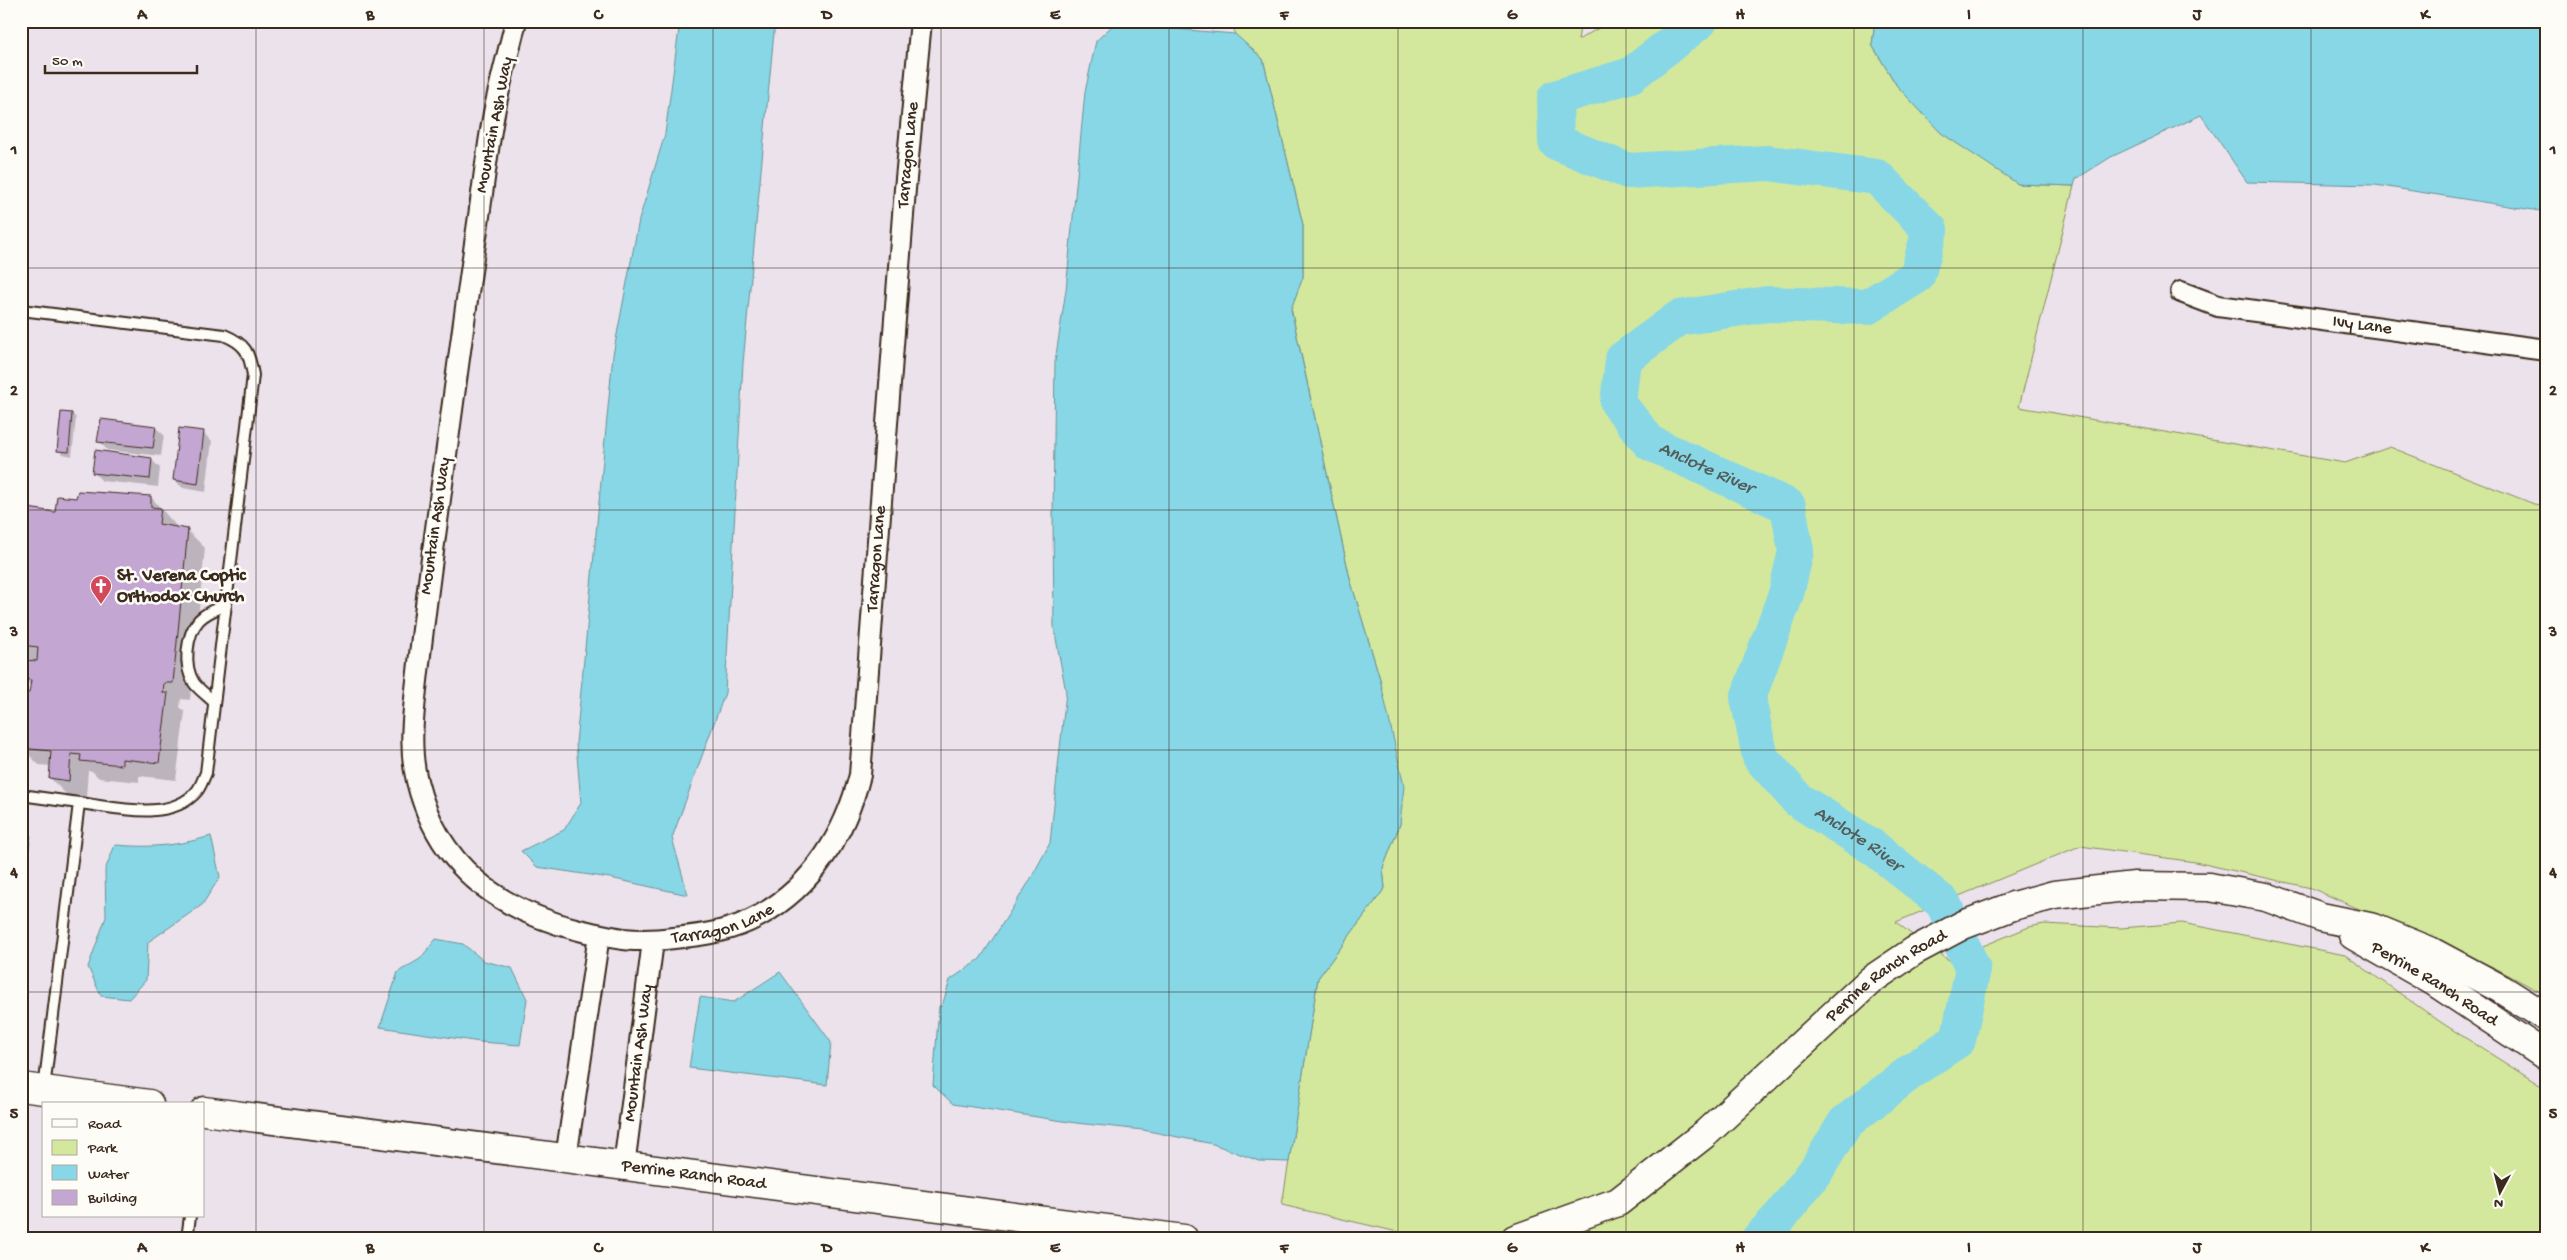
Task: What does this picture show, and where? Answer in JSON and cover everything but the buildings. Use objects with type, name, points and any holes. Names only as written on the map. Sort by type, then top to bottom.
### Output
[{"type":"street","name":"Mountain Ash Way","points":[[516,21],[495,110],[471,270],[422,635],[412,726],[413,757],[422,800],[430,820],[445,845],[468,873],[484,888],[521,911],[555,924],[621,941]]},
{"type":"street","name":"Tarragon Lane","points":[[621,941],[653,941],[716,933],[755,918],[780,903],[812,873],[826,855],[848,816],[855,795],[860,776],[905,188],[921,21]]},
{"type":"street","name":"Ivy Lane","points":[[2181,292],[2218,306],[2546,350]]},
{"type":"street","name":"Perrine Ranch Road","points":[[1515,1239],[1618,1202],[1706,1133],[1871,980],[1914,951],[1963,925],[2013,906],[2054,895],[2136,886],[2209,886],[2266,897],[2321,917],[2374,928],[2430,952],[2501,989],[2546,1017]]},
{"type":"street","name":"Perrine Ranch Road","points":[[2321,917],[2435,982],[2546,1056]]},
{"type":"street","points":[[566,1158],[599,935]]},
{"type":"street","name":"Mountain Ash Way","points":[[624,1166],[653,941]]},
{"type":"street","points":[[33,1089],[134,1102]]},
{"type":"street","name":"Perrine Ranch Road","points":[[205,1111],[1184,1239]]},
{"type":"lane","points":[[21,310],[224,335],[239,342],[249,355],[253,374],[252,402],[206,774],[198,790],[184,803],[163,810],[140,810],[21,795]]},
{"type":"lane","points":[[214,702],[194,684],[189,671],[189,644],[192,631],[199,620],[209,612],[226,605]]},
{"type":"lane","points":[[33,1089],[78,803]]},
{"type":"lane","points":[[187,1239],[190,1218]]},
{"type":"green space","points":[[1233,21],[1581,21],[1578,40],[1611,21],[1875,21],[1872,45],[1897,86],[2018,184],[2074,186],[2019,407],[2345,463],[2390,447],[2534,504],[2546,506],[2546,995],[2497,969],[2311,888],[2195,862],[2080,846],[1896,922],[1915,937],[1700,1124],[1613,1192],[1526,1224],[1470,1239],[1405,1239],[1415,1236],[1282,1205],[1318,978],[1385,888],[1383,868],[1400,824],[1390,733],[1380,679],[1350,579],[1291,308],[1303,277],[1303,225],[1263,59],[1235,37]]},
{"type":"green space","points":[[2182,923],[2345,955],[2442,1023],[2546,1089],[2546,1239],[1552,1239],[1877,990],[1937,952],[1949,960],[2029,927],[2044,924],[2121,928]]},
{"type":"green space","points":[[1010,1228],[1093,1239],[1009,1239]]},
{"type":"water","points":[[680,21],[775,21],[743,363],[725,693],[672,838],[688,895],[610,878],[537,867],[521,851],[564,830],[581,803],[576,743],[613,355],[639,220],[665,134]]},
{"type":"water","points":[[1875,21],[2546,21],[2546,212],[2375,185],[2247,182],[2201,115],[2111,157],[2076,179],[2074,186],[2018,184],[1941,133],[1897,86],[1872,45]]},
{"type":"water","points":[[1114,24],[1235,34],[1263,59],[1303,225],[1303,277],[1291,309],[1350,579],[1380,679],[1404,786],[1400,824],[1383,868],[1385,888],[1318,978],[1289,1162],[1259,1161],[1213,1144],[1143,1130],[1076,1123],[953,1104],[933,1085],[939,1006],[942,1006],[950,980],[980,959],[1029,882],[1050,843],[1066,692],[1054,628],[1055,362],[1066,290],[1085,92],[1096,41]]},
{"type":"water","points":[[21,834],[31,836],[21,898]]},
{"type":"water","points":[[211,836],[220,877],[202,905],[148,942],[146,980],[129,999],[101,996],[88,967],[106,917],[105,870],[115,845],[164,845]]},
{"type":"water","points":[[436,939],[463,944],[484,961],[512,968],[527,999],[520,1045],[480,1042],[380,1027],[398,972],[420,959]]},
{"type":"water","points":[[780,972],[831,1042],[827,1085],[689,1068],[700,997],[734,1002]]},
{"type":"waterway","name":"Anclote River","points":[[1700,21],[1631,75],[1555,98],[1556,142],[1628,171],[1768,163],[1877,177],[1930,230],[1917,276],[1867,307],[1767,304],[1679,318],[1623,359],[1618,403],[1650,443],[1788,506],[1796,551],[1786,594],[1748,698],[1760,757],[1798,800],[1874,848],[1943,903],[1973,969],[1958,1040],[1917,1067],[1845,1123],[1817,1169],[1780,1217],[1759,1239]]},
{"type":"place","name":"St. Verena Coptic Orthodox Church","points":[[101,605]]}]
